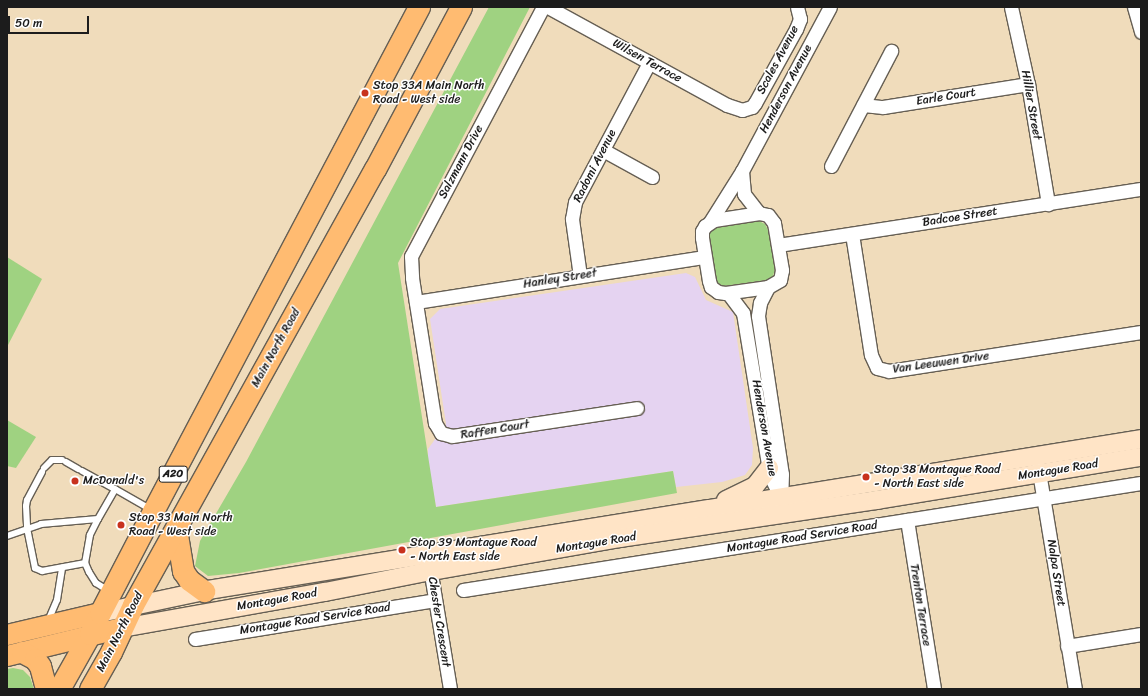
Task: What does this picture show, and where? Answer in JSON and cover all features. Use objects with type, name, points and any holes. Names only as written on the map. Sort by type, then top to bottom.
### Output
[{"type":"highway","name":"A20","points":[[59,689],[90,634],[110,592],[419,7]]},
{"type":"highway","name":"Main North Road","points":[[90,689],[111,652],[133,605],[375,169],[461,7]]},
{"type":"highway","points":[[176,529],[183,571],[189,580],[204,591]]},
{"type":"highway","points":[[12,641],[35,659],[40,666],[46,689]]},
{"type":"main road","name":"Montague Road","points":[[1038,465],[1141,439]]},
{"type":"main road","name":"Montague Road","points":[[12,641],[45,626],[133,605],[204,591],[620,538],[782,506],[1038,465],[1141,457]]},
{"type":"main road","points":[[703,510],[755,486],[769,468]]},
{"type":"main road","name":"Montague Road","points":[[12,641],[90,634],[325,592],[429,563],[703,510],[782,506]]},
{"type":"street","name":"Salzmann Drive","points":[[416,302],[410,267],[411,256],[543,7]]},
{"type":"street","name":"Wilsen Terrace","points":[[548,7],[732,107],[747,109]]},
{"type":"street","name":"Scales Avenue","points":[[747,109],[755,103],[796,29],[800,19],[797,7]]},
{"type":"street","name":"Henderson Avenue","points":[[710,222],[742,171],[830,7]]},
{"type":"street","name":"Hillier Street","points":[[1011,7],[1028,84],[1048,204]]},
{"type":"street","points":[[1134,7],[1141,32]]},
{"type":"street","points":[[830,166],[892,51]]},
{"type":"street","name":"Radomi Avenue","points":[[580,276],[572,218],[575,202],[649,63]]},
{"type":"street","name":"Earle Court","points":[[863,105],[883,107],[1028,84]]},
{"type":"street","points":[[603,150],[652,177]]},
{"type":"street","points":[[742,171],[744,194],[759,213]]},
{"type":"street","name":"Badcoe Street","points":[[778,245],[1141,189]]},
{"type":"street","points":[[759,213],[764,213],[772,219],[778,245],[782,275],[776,283],[768,287],[728,293],[718,292],[711,287],[702,238],[702,231],[710,222],[723,218],[759,213]]},
{"type":"street","name":"Van Leeuwen Drive","points":[[852,234],[871,355],[877,368],[889,371],[1141,332]]},
{"type":"street","name":"Hanley Street","points":[[416,302],[705,257]]},
{"type":"street","name":"Henderson Avenue","points":[[768,287],[760,303],[758,316],[782,474],[782,506]]},
{"type":"street","name":"Henderson Avenue","points":[[728,293],[743,313],[770,476],[782,506]]},
{"type":"street","name":"Raffen Court","points":[[416,302],[435,423],[441,433],[452,436],[637,408]]},
{"type":"street","name":"Nalpa Street","points":[[1038,465],[1075,689]]},
{"type":"street","name":"Montague Road Service Road","points":[[463,590],[1141,483]]},
{"type":"street","name":"Trenton Terrace","points":[[907,520],[934,689]]},
{"type":"street","name":"Chester Crescent","points":[[429,563],[450,689]]},
{"type":"street","name":"Montague Road Service Road","points":[[195,639],[435,600]]},
{"type":"street","points":[[1067,646],[1141,634]]},
{"type":"lane","points":[[85,563],[42,571],[35,568],[27,528],[26,506],[27,500],[43,470],[52,460],[64,461],[153,511]]},
{"type":"lane","points":[[110,592],[96,583],[85,563],[90,534],[116,489]]},
{"type":"lane","points":[[7,536],[27,528],[49,523],[98,519]]},
{"type":"lane","points":[[45,626],[57,600],[62,567]]},
{"type":"shaded area","points":[[686,273],[695,277],[706,300],[733,312],[753,448],[752,465],[745,475],[722,482],[676,487],[673,471],[436,507],[428,463],[428,449],[446,424],[430,319],[440,309]]},
{"type":"green space","points":[[489,7],[530,7],[398,263],[436,507],[673,471],[677,493],[239,573],[208,576],[195,566],[200,541],[246,462]]},
{"type":"green space","points":[[759,221],[765,224],[768,230],[775,269],[773,276],[767,280],[724,286],[719,284],[715,280],[708,237],[709,231],[715,228]]},
{"type":"green space","points":[[7,257],[42,279],[7,347]]},
{"type":"green space","points":[[7,420],[36,437],[16,468],[7,466]]},
{"type":"green space","points":[[13,668],[23,670],[30,677],[34,689],[7,689],[7,669]]},
{"type":"place","name":"Stop 33A Main North Road - West side","points":[[365,93]]},
{"type":"place","name":"Stop 38 Montague Road - North East side","points":[[866,477]]},
{"type":"place","name":"McDonald's","points":[[75,481]]},
{"type":"place","name":"Stop 33 Main North Road - West side","points":[[121,525]]},
{"type":"place","name":"Stop 39 Montague Road - North East side","points":[[402,550]]}]
